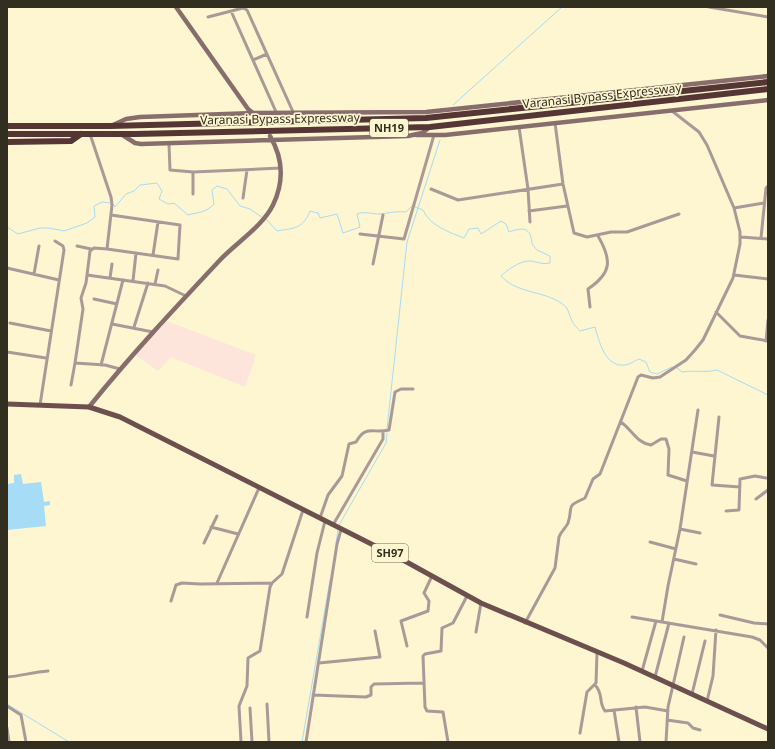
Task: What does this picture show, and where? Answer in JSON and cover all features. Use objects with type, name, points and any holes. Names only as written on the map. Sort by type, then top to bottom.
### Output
[{"type":"highway","name":"Varanasi Bypass Expressway","points":[[7,126],[110,126],[426,118],[768,82]]},
{"type":"highway","name":"Varanasi Bypass Expressway","points":[[7,134],[120,134],[430,127],[768,89]]},
{"type":"highway","points":[[7,142],[71,141],[81,134]]},
{"type":"main road","name":"SH97","points":[[7,404],[89,408],[120,417],[432,576],[481,603],[525,623],[642,671],[768,728]]},
{"type":"street","points":[[176,7],[248,109],[259,118]]},
{"type":"street","points":[[709,7],[768,17]]},
{"type":"street","points":[[737,7],[738,12]]},
{"type":"street","points":[[208,16],[243,8],[247,10],[294,114]]},
{"type":"street","points":[[231,11],[277,114]]},
{"type":"street","points":[[253,60],[267,54]]},
{"type":"street","points":[[110,126],[126,119],[140,117],[254,113],[294,114],[426,112],[768,76]]},
{"type":"street","points":[[120,134],[135,143],[141,144],[273,142],[416,135],[434,136],[768,100]]},
{"type":"street","points":[[525,623],[555,568],[559,537],[567,525],[570,506],[574,502],[585,498],[593,479],[600,474],[638,377],[641,375],[653,378],[660,377],[686,360],[703,340],[734,275],[741,237],[734,208],[722,176],[703,136],[671,110]]},
{"type":"street","points":[[556,123],[563,184],[574,233],[587,237],[598,236],[611,232],[627,232],[679,214]]},
{"type":"street","points":[[416,135],[430,127]]},
{"type":"street","points":[[520,127],[528,189],[530,222]]},
{"type":"street","points":[[90,134],[112,204],[107,249]]},
{"type":"street","points":[[89,408],[120,369],[186,296],[231,248],[258,225],[272,207],[280,186],[281,168],[278,151],[270,136]]},
{"type":"street","points":[[360,234],[404,239],[434,136]]},
{"type":"street","points":[[169,144],[170,170],[193,172],[281,168]]},
{"type":"street","points":[[243,198],[247,170]]},
{"type":"street","points":[[193,172],[193,194]]},
{"type":"street","points":[[431,189],[458,200],[563,184]]},
{"type":"street","points":[[761,238],[766,188],[768,186]]},
{"type":"street","points":[[734,208],[764,203]]},
{"type":"street","points":[[529,211],[567,206]]},
{"type":"street","points":[[77,246],[178,259],[180,225],[111,215]]},
{"type":"street","points":[[373,264],[383,215]]},
{"type":"street","points":[[154,256],[158,222]]},
{"type":"street","points":[[590,307],[588,289],[602,279],[608,265],[607,252],[598,236]]},
{"type":"street","points":[[741,237],[768,239]]},
{"type":"street","points":[[40,405],[46,358],[64,250],[63,246],[55,241]]},
{"type":"street","points":[[34,274],[39,246]]},
{"type":"street","points":[[71,385],[83,309],[81,298],[86,283],[91,249]]},
{"type":"street","points":[[133,281],[136,253]]},
{"type":"street","points":[[110,278],[112,264]]},
{"type":"street","points":[[7,268],[59,280]]},
{"type":"street","points":[[155,284],[158,270]]},
{"type":"street","points":[[87,275],[155,284],[168,287],[186,296]]},
{"type":"street","points":[[734,275],[768,279]]},
{"type":"street","points":[[101,365],[123,280]]},
{"type":"street","points":[[134,327],[148,284]]},
{"type":"street","points":[[94,299],[117,304]]},
{"type":"street","points":[[716,312],[740,336],[767,341],[768,320]]},
{"type":"street","points":[[10,323],[51,331]]},
{"type":"street","points":[[112,324],[154,332]]},
{"type":"street","points":[[7,352],[46,358]]},
{"type":"street","points":[[75,364],[101,365],[120,369]]},
{"type":"street","points":[[319,518],[328,495],[342,476],[349,444],[356,442],[362,432],[389,430],[395,392],[402,389],[413,390]]},
{"type":"street","points":[[662,622],[680,529],[698,410]]},
{"type":"street","points":[[719,417],[714,456],[713,486],[740,487]]},
{"type":"street","points":[[621,422],[631,429],[642,442],[651,445],[660,439],[666,439],[669,449],[668,475],[687,481]]},
{"type":"street","points":[[333,525],[382,439],[383,431]]},
{"type":"street","points":[[692,452],[714,456]]},
{"type":"street","points":[[726,511],[739,510],[741,478],[755,476],[766,478]]},
{"type":"street","points":[[217,583],[259,488]]},
{"type":"street","points":[[756,499],[768,490]]},
{"type":"street","points":[[241,742],[239,706],[247,686],[248,658],[260,650],[272,583],[282,574],[303,510]]},
{"type":"street","points":[[204,543],[217,516]]},
{"type":"street","points":[[307,617],[317,554],[325,521]]},
{"type":"street","points":[[211,527],[238,534]]},
{"type":"street","points":[[680,529],[700,534]]},
{"type":"street","points":[[306,742],[337,544],[341,530]]},
{"type":"street","points":[[650,542],[676,549]]},
{"type":"street","points":[[674,559],[696,564]]},
{"type":"street","points":[[407,646],[401,621],[428,612],[429,601],[424,592],[432,576]]},
{"type":"street","points":[[171,601],[174,588],[178,584],[272,583]]},
{"type":"street","points":[[448,742],[443,712],[425,710],[423,656],[425,654],[441,652],[442,628],[453,623],[467,596]]},
{"type":"street","points":[[476,632],[481,603]]},
{"type":"street","points":[[720,615],[754,623],[768,624]]},
{"type":"street","points":[[632,616],[757,638],[768,648]]},
{"type":"street","points":[[642,671],[656,621]]},
{"type":"street","points":[[655,677],[668,623]]},
{"type":"street","points":[[319,663],[380,657],[375,630]]},
{"type":"street","points":[[707,701],[713,676],[716,630]]},
{"type":"street","points":[[666,742],[667,720],[672,685],[684,637]]},
{"type":"street","points":[[692,694],[705,641]]},
{"type":"street","points":[[580,732],[587,692],[595,685],[597,653]]},
{"type":"street","points":[[7,677],[21,676],[30,672],[48,671]]},
{"type":"street","points":[[313,695],[366,697],[371,695],[374,684],[423,683]]},
{"type":"street","points":[[595,685],[601,691],[603,709],[614,710],[645,707],[668,711]]},
{"type":"street","points":[[267,704],[269,742]]},
{"type":"street","points":[[7,706],[21,715],[26,742]]},
{"type":"street","points":[[636,707],[640,742]]},
{"type":"street","points":[[250,708],[252,742]]},
{"type":"street","points":[[614,710],[619,742]]},
{"type":"street","points":[[667,720],[688,723],[693,728],[700,730]]},
{"type":"street","points":[[7,728],[9,742]]},
{"type":"shaded area","points":[[164,320],[256,355],[245,387],[171,357],[158,371],[134,354]]},
{"type":"water","points":[[21,474],[23,484],[41,482],[44,502],[50,501],[50,505],[44,506],[46,526],[7,530],[7,484],[14,483],[14,475]]},
{"type":"waterway","points":[[453,105],[562,7]]},
{"type":"waterway","points":[[387,429],[407,242],[440,140]]},
{"type":"waterway","points":[[113,204],[115,207],[126,194],[134,191],[140,185],[157,183],[162,191],[159,199],[168,204],[174,203],[188,215],[205,211],[211,207],[214,204],[212,190],[217,186],[227,189],[240,206],[250,209],[263,218]]},
{"type":"waterway","points":[[7,227],[18,234],[40,228],[64,231],[87,223],[95,217],[94,206],[102,202],[110,203]]},
{"type":"waterway","points":[[266,219],[277,231],[297,227],[304,221],[310,211],[318,213],[320,218],[337,214],[343,233],[360,227],[357,214],[406,212],[412,206]]},
{"type":"waterway","points":[[415,207],[423,210],[426,216],[440,228],[464,238],[469,229],[478,228],[481,234],[501,221],[506,224],[509,232],[518,229],[528,231],[532,244],[537,250],[550,256],[550,263],[544,264],[525,261],[514,266],[501,276],[508,282],[524,290],[559,302],[566,307],[573,322],[580,331],[595,327],[604,352],[608,358],[617,365],[630,364],[639,359],[646,362],[650,372],[657,374],[672,367]]},
{"type":"waterway","points":[[677,368],[682,372],[717,370],[768,395]]},
{"type":"waterway","points":[[339,525],[386,443],[387,433]]},
{"type":"waterway","points":[[336,543],[338,530]]},
{"type":"waterway","points":[[302,742],[330,580]]},
{"type":"waterway","points":[[7,704],[69,742]]}]
